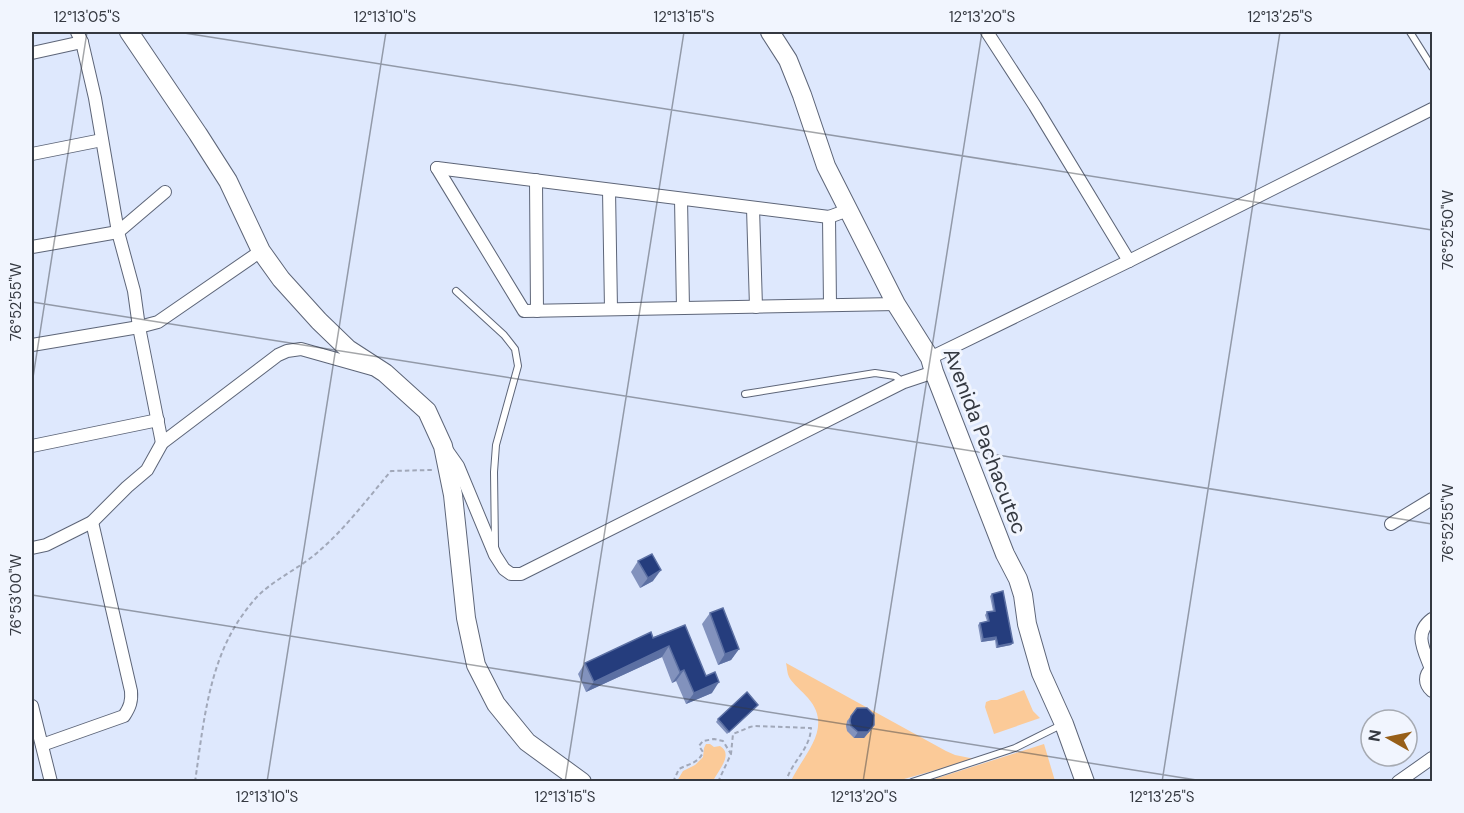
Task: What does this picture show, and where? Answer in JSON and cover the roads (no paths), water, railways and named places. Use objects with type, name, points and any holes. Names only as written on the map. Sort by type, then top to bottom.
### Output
[{"type":"street","points":[[129,32],[228,181],[261,251],[281,279],[348,349],[385,373],[427,411],[443,446],[453,495],[466,618],[476,665],[496,704],[527,742],[582,782]]},
{"type":"street","name":"Avenida Pachacutec","points":[[770,32],[788,60],[825,166],[896,304],[932,365],[1005,554],[1018,579],[1027,624],[1041,673],[1064,724],[1084,782]]},
{"type":"street","points":[[987,32],[1035,105],[1129,261]]},
{"type":"street","points":[[32,53],[80,37],[95,98],[117,232],[134,291],[162,443]]},
{"type":"street","points":[[443,446],[459,466],[495,555],[504,569],[511,574],[521,574],[904,382],[1129,261],[1432,109]]},
{"type":"street","points":[[32,154],[102,140]]},
{"type":"street","points":[[848,210],[830,217],[437,168],[524,311],[896,304]]},
{"type":"street","points":[[536,180],[537,311]]},
{"type":"street","points":[[609,190],[611,309]]},
{"type":"street","points":[[32,247],[117,232],[165,192]]},
{"type":"street","points":[[681,199],[683,308]]},
{"type":"street","points":[[753,208],[756,307]]},
{"type":"street","points":[[830,217],[830,305]]},
{"type":"street","points":[[32,345],[158,322],[261,251]]},
{"type":"street","points":[[32,548],[46,545],[92,522],[147,470],[162,443],[278,355],[287,351],[301,350],[385,373]]},
{"type":"street","points":[[32,446],[158,420]]},
{"type":"street","points":[[1390,524],[1432,499]]},
{"type":"street","points":[[42,745],[124,716],[132,700],[92,522]]},
{"type":"street","points":[[1432,619],[1425,624],[1421,639],[1432,668],[1426,677],[1427,687],[1432,692]]},
{"type":"street","points":[[32,706],[51,782]]},
{"type":"street","points":[[1398,782],[1432,758]]},
{"type":"lane","points":[[1410,32],[1432,67]]},
{"type":"lane","points":[[456,291],[504,335],[515,350],[518,366],[496,445],[495,555]]},
{"type":"lane","points":[[745,394],[875,373],[896,376],[904,382]]},
{"type":"lane","points":[[912,782],[1015,748],[1064,724]]}]
